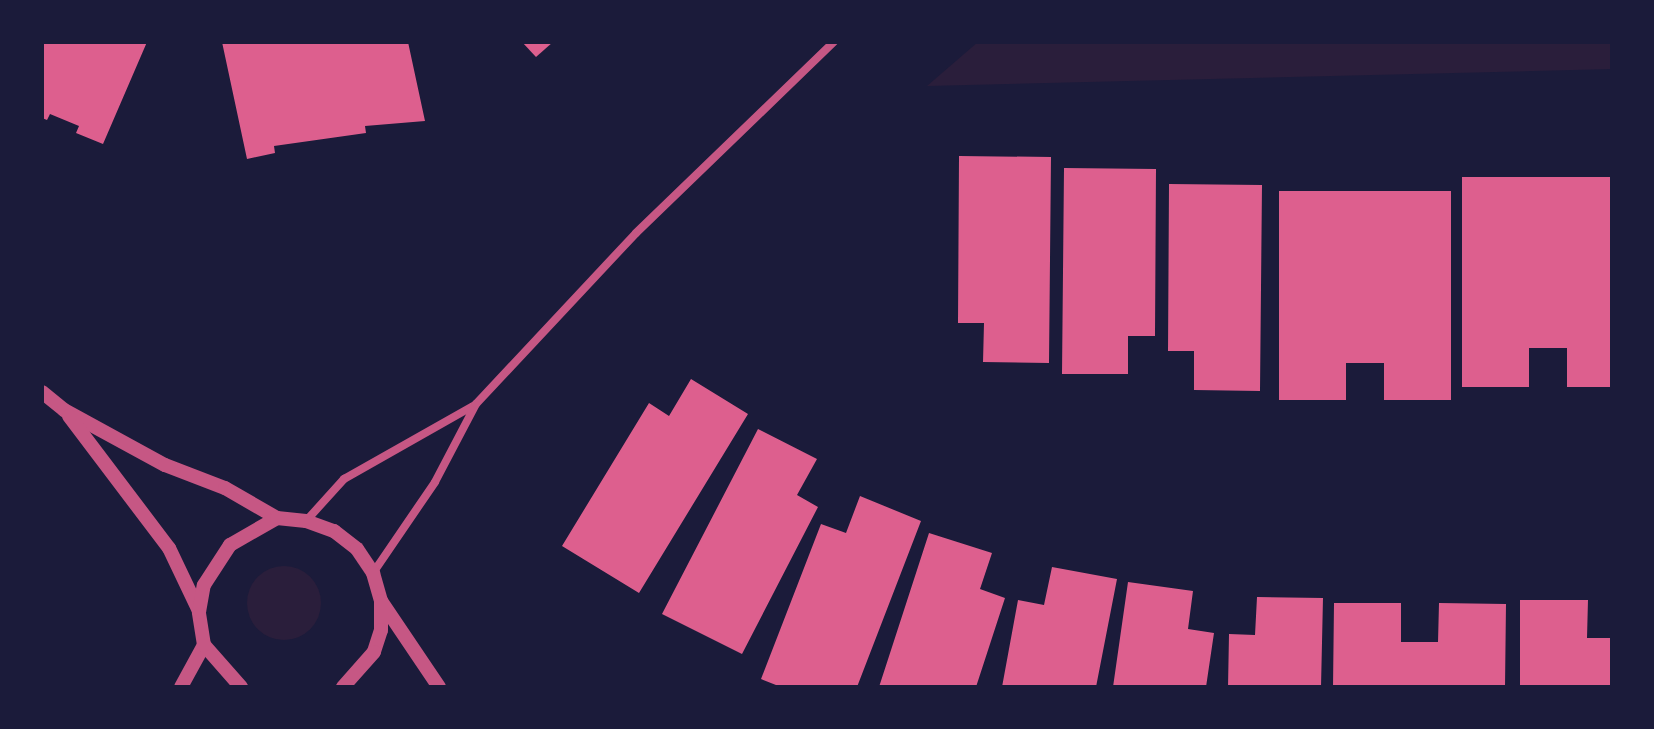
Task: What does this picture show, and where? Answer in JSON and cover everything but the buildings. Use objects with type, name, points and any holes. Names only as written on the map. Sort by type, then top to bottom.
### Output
[{"type":"street","points":[[373,573],[435,482],[476,404],[636,233],[834,42]]},
{"type":"street","points":[[42,392],[64,410],[277,518],[306,521],[334,531],[357,549],[373,573],[381,601],[381,630],[374,652],[343,687]]},
{"type":"street","points":[[306,521],[344,479],[476,404]]},
{"type":"street","points":[[64,410],[169,548],[199,612],[204,645],[241,687]]},
{"type":"street","points":[[199,612],[217,559],[251,530],[277,518]]},
{"type":"street","points":[[381,601],[439,687]]},
{"type":"street","points":[[181,687],[204,645]]},
{"type":"shaded area","points":[[978,42],[1612,42],[1612,69],[927,86]]},
{"type":"shaded area","points":[[291,566],[311,576],[319,589],[319,617],[311,630],[298,638],[277,640],[257,630],[249,617],[247,596],[257,576],[270,568]]}]
